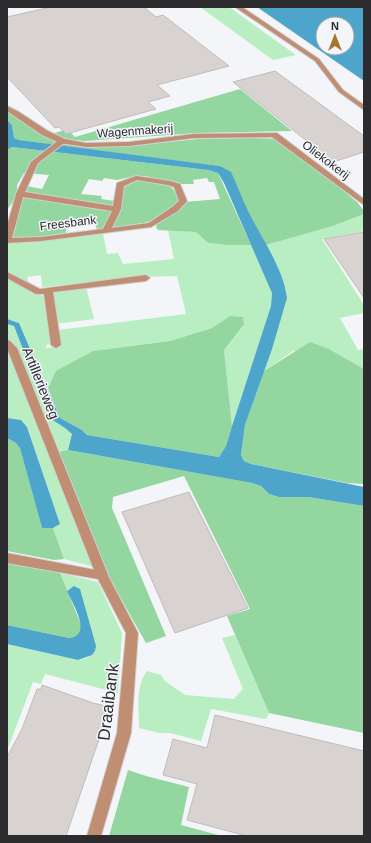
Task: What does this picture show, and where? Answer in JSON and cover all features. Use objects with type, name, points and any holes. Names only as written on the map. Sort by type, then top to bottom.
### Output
[{"type":"street","points":[[238,7],[317,60],[341,91],[364,108]]},
{"type":"street","name":"Wagenmakerij","points":[[7,108],[17,113],[45,133],[62,142],[86,145],[129,144],[194,136],[274,135]]},
{"type":"street","name":"Oliekokerij","points":[[274,135],[364,203]]},
{"type":"street","points":[[7,241],[20,194],[35,162],[62,142]]},
{"type":"street","points":[[106,231],[151,225],[183,201],[178,186],[136,178],[120,184],[117,209]]},
{"type":"street","name":"Freesbank","points":[[7,241],[41,239],[106,231],[117,209],[20,194]]},
{"type":"street","points":[[7,276],[39,292],[146,278]]},
{"type":"street","points":[[48,290],[56,346]]},
{"type":"street","name":"Artillerieweg","points":[[7,343],[12,348],[102,575]]},
{"type":"street","points":[[7,558],[102,575]]},
{"type":"street","name":"Draaibank","points":[[94,836],[124,733],[132,633],[102,575]]},
{"type":"green space","points":[[200,7],[229,7],[296,55],[273,60]]},
{"type":"green space","points":[[240,89],[292,131],[197,133],[85,141],[65,139],[52,134],[67,129],[75,137]]},
{"type":"green space","points":[[7,109],[57,140],[55,145],[14,138],[12,125],[7,120]]},
{"type":"green space","points":[[197,139],[281,139],[357,202],[364,211],[364,214],[333,226],[266,245],[220,166],[61,146],[65,142],[90,147],[140,145]]},
{"type":"green space","points":[[12,147],[208,170],[218,173],[251,245],[208,243],[196,232],[158,230],[156,227],[157,223],[185,202],[220,199],[214,182],[209,182],[207,178],[193,180],[194,184],[180,184],[145,176],[135,176],[117,180],[104,178],[102,181],[89,179],[81,194],[102,196],[101,199],[115,201],[114,208],[23,194],[27,186],[42,189],[49,175],[24,173],[17,185],[17,196],[7,210],[7,150]]},
{"type":"green space","points":[[139,179],[167,184],[179,197],[178,202],[150,222],[110,228],[125,184]]},
{"type":"green space","points":[[24,197],[112,210],[113,212],[105,230],[97,230],[95,222],[66,225],[66,233],[22,239],[13,238],[22,199]]},
{"type":"green space","points":[[364,214],[364,231],[322,239],[364,305],[364,313],[340,318],[358,350],[364,349],[364,369],[329,349],[293,351],[264,371],[287,298],[286,289],[266,245],[333,226]]},
{"type":"green space","points":[[168,230],[196,232],[208,243],[251,245],[272,293],[271,306],[232,426],[224,350],[244,326],[230,316],[212,328],[170,341],[93,351],[56,372],[48,388],[19,323],[7,319],[7,277],[43,296],[52,344],[46,345],[46,348],[60,346],[58,330],[186,314],[177,276],[144,277],[42,287],[41,275],[27,277],[29,284],[7,273],[7,245],[9,242],[103,233],[107,254],[118,253],[123,264],[174,259]]},
{"type":"green space","points":[[86,287],[94,319],[55,324],[49,291]]},
{"type":"green space","points":[[230,316],[243,317],[244,325],[224,350],[232,426],[226,446],[219,457],[87,435],[82,430],[60,418],[48,388],[56,371],[93,351],[170,341],[212,328]]},
{"type":"green space","points":[[7,324],[14,326],[51,419],[72,434],[68,450],[59,452],[13,343],[8,343]]},
{"type":"green space","points":[[310,342],[329,349],[364,369],[364,484],[347,483],[251,464],[244,461],[241,455],[245,425],[264,371]]},
{"type":"green space","points":[[7,350],[39,426],[94,567],[64,559],[53,528],[60,524],[27,427],[21,420],[7,418]]},
{"type":"green space","points":[[7,438],[20,447],[42,528],[53,528],[64,559],[54,560],[7,551]]},
{"type":"green space","points":[[68,450],[252,483],[261,486],[269,494],[279,497],[308,497],[364,506],[364,733],[269,713],[227,616],[250,609],[184,476],[113,497],[112,508],[166,636],[146,643],[102,565],[59,452]]},
{"type":"green space","points":[[7,562],[60,573],[82,627],[78,635],[69,638],[7,625]]},
{"type":"green space","points":[[60,573],[98,582],[122,633],[118,693],[45,674],[41,684],[33,682],[7,751],[7,644],[78,660],[87,658],[95,651],[70,588],[67,591]]},
{"type":"green space","points":[[235,635],[269,713],[266,719],[211,709],[201,741],[170,733],[159,733],[139,728],[139,691],[143,677],[147,671],[161,675],[165,681],[185,695],[234,699],[243,689],[222,638]]},
{"type":"green space","points":[[128,770],[189,787],[181,825],[222,836],[109,836]]},
{"type":"water","points":[[257,7],[364,7],[364,81],[328,56],[355,56],[355,16],[315,16],[315,47]]},
{"type":"water","points":[[7,120],[12,125],[14,138],[19,140],[220,166],[231,172],[248,211],[277,265],[285,287],[287,298],[272,349],[245,425],[241,455],[244,461],[251,464],[364,487],[364,506],[308,497],[279,497],[269,494],[261,486],[252,483],[68,450],[72,434],[51,419],[14,326],[7,324],[7,319],[19,323],[60,418],[82,430],[87,435],[219,457],[226,446],[271,306],[272,293],[224,183],[218,173],[208,170],[12,147],[7,150]]},
{"type":"water","points":[[7,418],[21,420],[27,427],[60,524],[53,528],[42,528],[20,448],[16,443],[7,438]]},
{"type":"water","points":[[74,586],[80,589],[96,646],[92,655],[78,660],[7,644],[7,625],[69,638],[76,636],[80,631],[79,619],[77,611],[67,591]]},
{"type":"building","points":[[51,7],[144,7],[156,17],[163,15],[229,66],[157,85],[170,96],[148,102],[156,109],[66,134],[59,127],[55,128],[7,77],[7,17]]},
{"type":"building","points":[[275,71],[364,136],[364,152],[333,162],[233,82]]},
{"type":"building","points":[[364,232],[364,298],[324,239]]},
{"type":"building","points":[[189,492],[248,608],[175,633],[122,512]]},
{"type":"building","points":[[42,685],[93,703],[110,707],[66,836],[7,836],[7,757],[22,729],[37,689],[41,689]]},
{"type":"building","points":[[215,715],[364,751],[364,836],[247,836],[187,820],[197,784],[163,775],[173,739],[207,748]]}]
